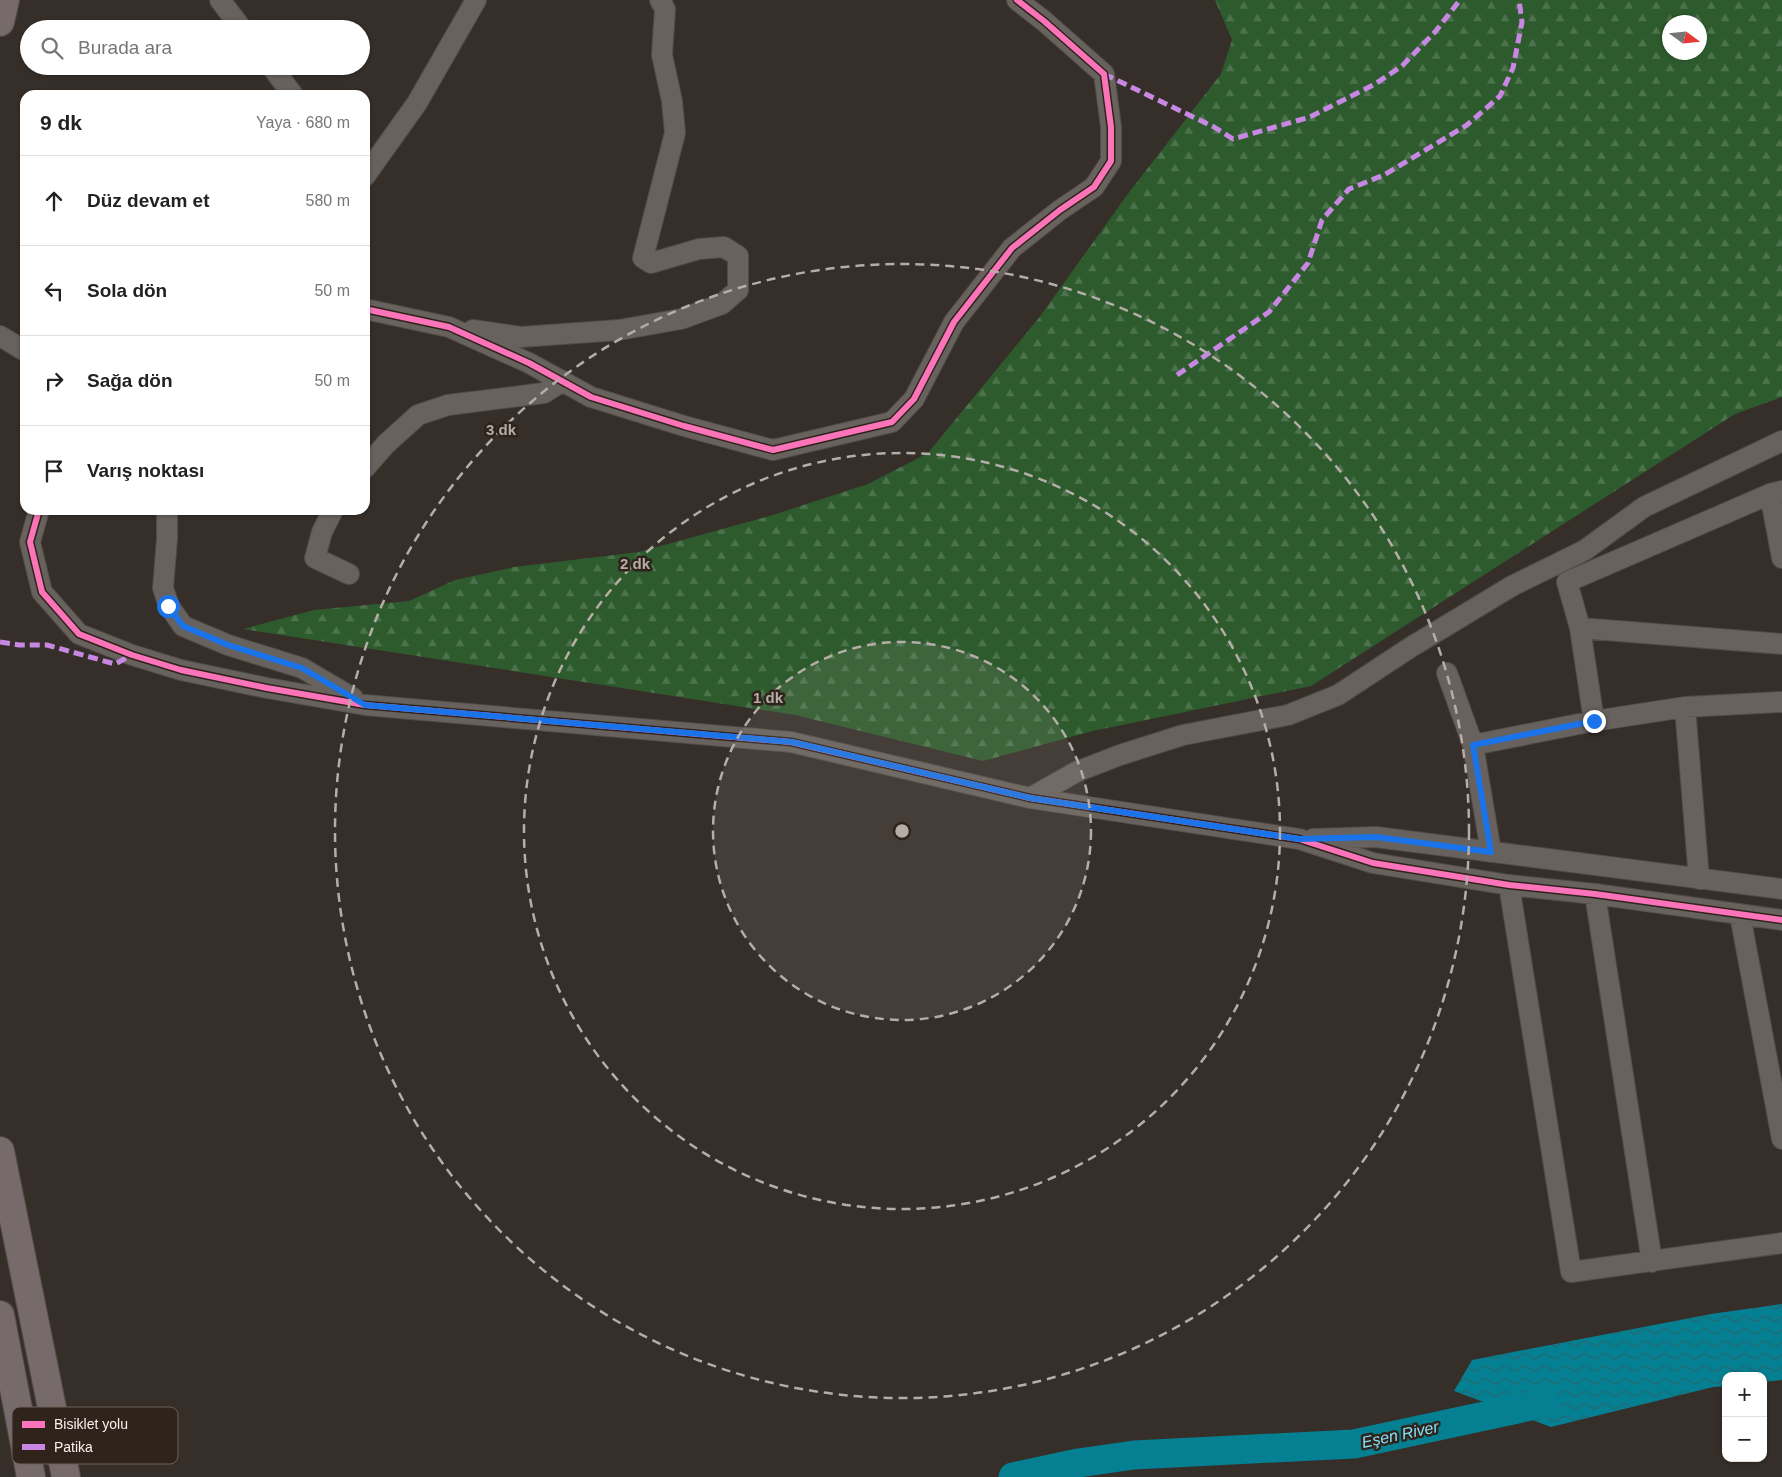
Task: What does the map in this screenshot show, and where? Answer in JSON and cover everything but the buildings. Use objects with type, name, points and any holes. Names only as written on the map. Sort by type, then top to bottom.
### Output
[{"type":"highway","points":[[0,22],[5,0]]},
{"type":"highway","points":[[0,1151],[52,1407]]},
{"type":"highway","points":[[0,1315],[18,1407]]},
{"type":"highway","points":[[29,1464],[31,1477]]},
{"type":"highway","points":[[63,1464],[66,1477]]},
{"type":"street","points":[[220,0],[235,20]]},
{"type":"street","points":[[370,169],[417,103],[476,0]]},
{"type":"street","points":[[370,310],[449,327],[521,337],[618,330],[681,319],[722,304],[738,290],[738,256],[724,247],[699,249],[651,263],[643,258],[675,133],[672,101],[662,55],[666,9],[660,0]]},
{"type":"street","points":[[449,327],[529,362],[591,397],[693,429],[773,450],[892,422],[914,399],[954,322],[1012,248],[1060,210],[1094,187],[1111,161],[1111,127],[1104,74],[1017,0]]},
{"type":"street","points":[[278,75],[289,90]]},
{"type":"street","points":[[0,336],[20,349]]},
{"type":"street","points":[[370,462],[386,444],[418,415],[448,405],[544,393],[563,382]]},
{"type":"street","points":[[1030,798],[1076,772],[1120,755],[1183,735],[1288,715],[1338,694],[1512,586],[1585,550],[1644,507],[1782,441]]},
{"type":"street","points":[[1594,721],[1580,628],[1567,582],[1776,492],[1782,558]]},
{"type":"street","points":[[37,515],[30,542],[42,592],[79,634],[132,655],[181,670],[267,688],[365,705],[792,742],[1030,798],[1299,839],[1373,863],[1510,885],[1595,894],[1782,920]]},
{"type":"street","points":[[167,515],[163,588],[168,606],[183,626],[228,645],[302,668],[365,705]]},
{"type":"street","points":[[330,515],[322,532],[315,558],[349,574]]},
{"type":"street","points":[[1580,628],[1782,644]]},
{"type":"street","points":[[1448,674],[1473,745],[1491,852]]},
{"type":"street","points":[[1473,745],[1594,721],[1685,706],[1782,702]]},
{"type":"street","points":[[1685,706],[1699,879]]},
{"type":"street","points":[[1299,839],[1376,837],[1782,889]]},
{"type":"street","points":[[1510,885],[1571,1272],[1782,1243]]},
{"type":"street","points":[[1595,894],[1652,1262]]},
{"type":"street","points":[[1740,915],[1782,1139]]},
{"type":"green space","points":[[1215,0],[1782,0],[1782,397],[1735,414],[1311,686],[1093,731],[983,761],[795,715],[243,629],[314,610],[409,601],[455,580],[514,567],[639,552],[773,515],[868,484],[928,453],[1038,319],[1130,191],[1221,74],[1232,40]]},
{"type":"water","points":[[1782,1304],[1782,1380],[1767,1382],[1767,1372],[1722,1372],[1722,1386],[1551,1427],[1454,1391],[1472,1360],[1711,1314]]},
{"type":"waterway","name":"Eşen River","points":[[1013,1477],[1078,1463],[1134,1455],[1354,1444],[1545,1403]]},
{"type":"marked path","points":[[1104,74],[1214,127],[1233,139],[1310,117],[1375,84],[1402,66],[1435,32],[1460,0]]},
{"type":"marked path","points":[[1177,375],[1269,312],[1308,263],[1322,220],[1349,189],[1384,175],[1467,125],[1500,96],[1513,68],[1522,22],[1519,0]]},
{"type":"marked path","points":[[0,642],[19,645],[47,645],[115,664],[132,655]]},
{"type":"cycle path","points":[[370,310],[449,327],[529,363],[591,397],[684,426],[773,450],[892,422],[914,399],[954,322],[1012,248],[1060,210],[1094,187],[1111,161],[1111,127],[1104,74],[1017,0]]},
{"type":"cycle path","points":[[38,515],[30,542],[42,592],[79,634],[132,655],[181,670],[267,688],[365,705],[791,742],[1030,798],[1299,839],[1373,863],[1509,885],[1595,894],[1782,920]]},
{"type":"route","points":[[168,606],[183,626],[228,645],[302,668],[365,705],[792,742],[1030,798],[1299,839],[1376,837],[1491,852],[1473,745],[1594,721]]}]
